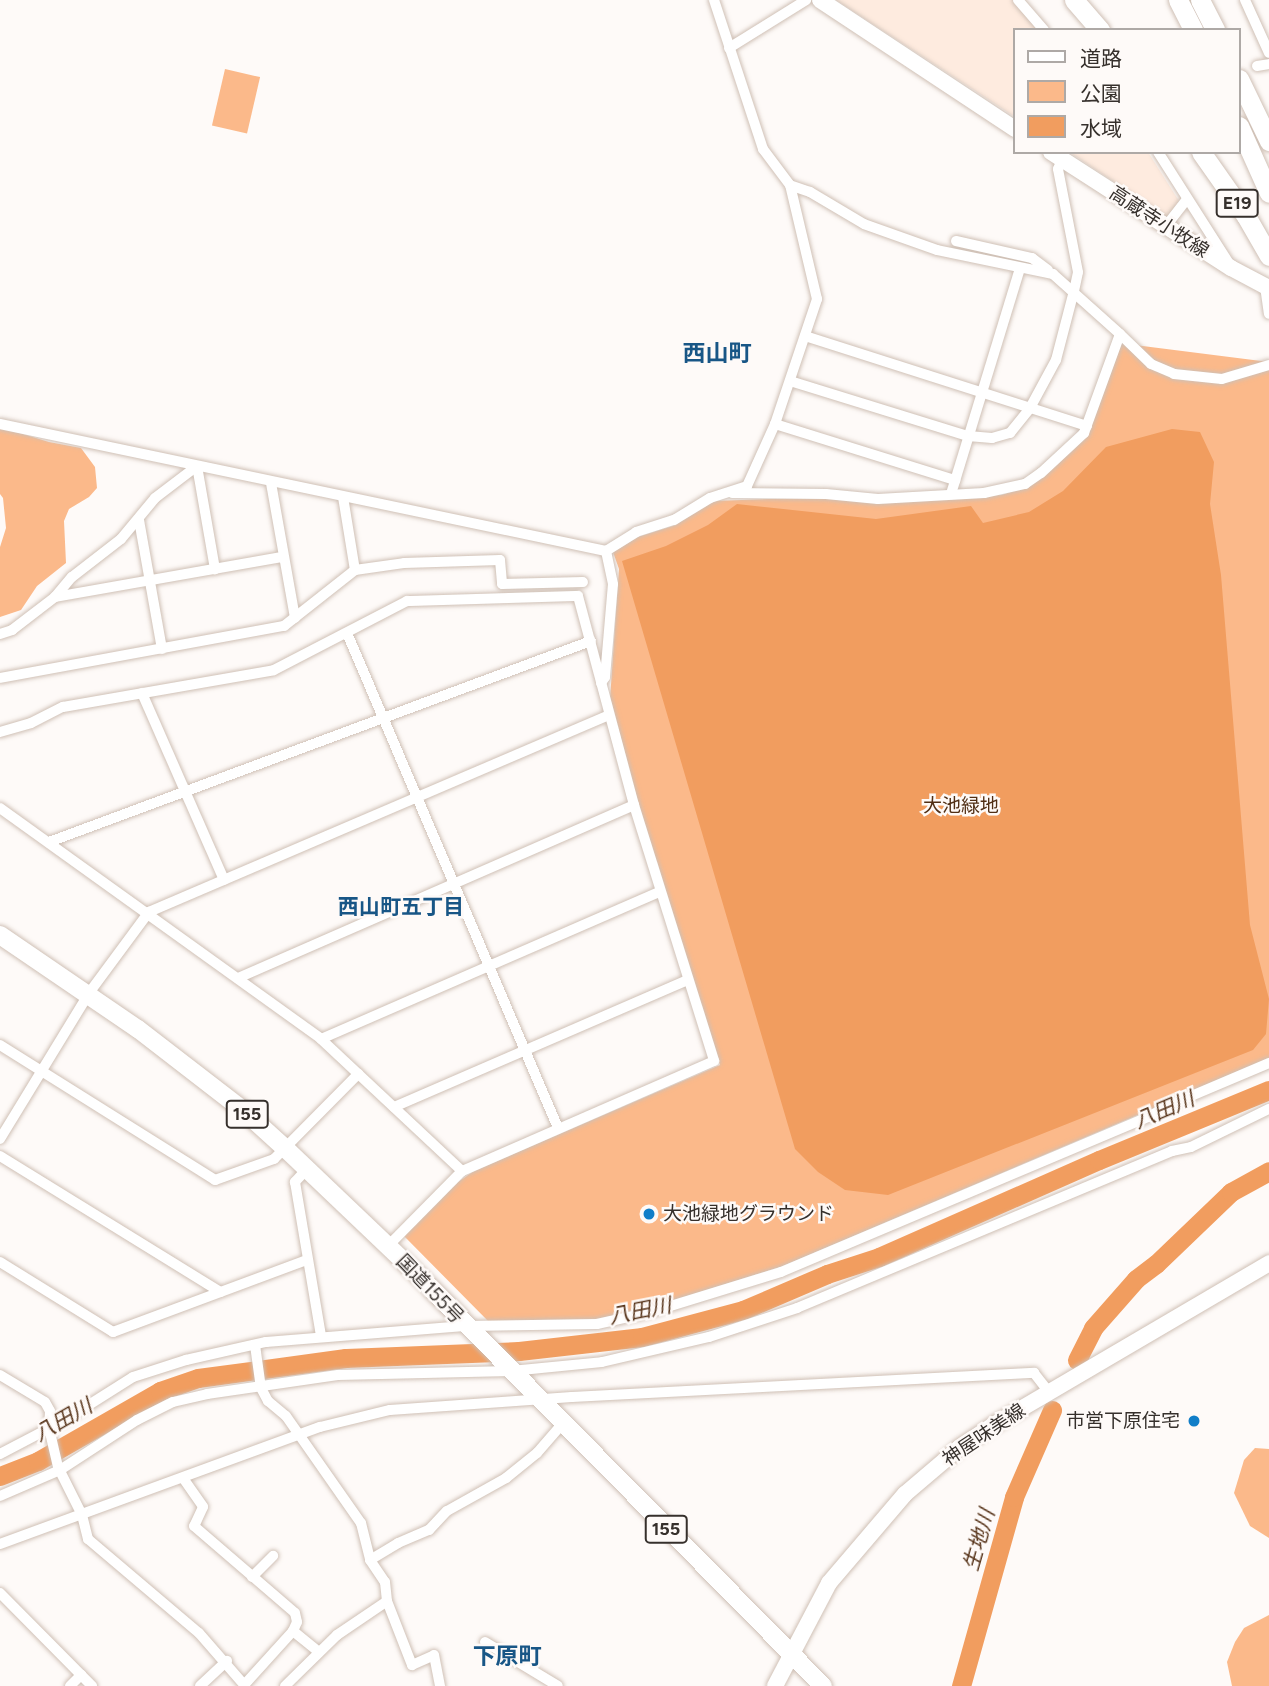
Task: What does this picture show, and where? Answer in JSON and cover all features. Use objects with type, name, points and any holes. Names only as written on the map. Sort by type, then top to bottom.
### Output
[{"type":"highway","points":[[1074,0],[1098,28]]},
{"type":"highway","points":[[1178,0],[1192,28]]},
{"type":"highway","points":[[1200,0],[1216,28]]},
{"type":"highway","points":[[1209,0],[1216,28]]},
{"type":"highway","points":[[1241,83],[1269,141]]},
{"type":"highway","points":[[1241,130],[1269,193]]},
{"type":"highway","name":"E19","points":[[1202,154],[1246,216],[1269,256]]},
{"type":"highway","name":"国道155号","points":[[0,935],[89,993],[192,1069],[287,1150],[388,1245],[823,1686]]},
{"type":"main road","points":[[820,0],[1014,128]]},
{"type":"main road","name":"高蔵寺小牧線","points":[[1056,156],[1231,268],[1267,287]]},
{"type":"main road","name":"神屋味美線","points":[[775,1686],[829,1583],[905,1494],[959,1448],[1269,1263]]},
{"type":"street","points":[[0,424],[271,483],[606,551],[636,532],[674,520],[710,498],[747,486],[775,424],[817,299],[790,185],[763,149],[714,0]]},
{"type":"street","points":[[729,48],[806,0]]},
{"type":"street","points":[[1018,0],[1042,28]]},
{"type":"street","points":[[1245,0],[1269,53]]},
{"type":"street","points":[[1159,154],[1231,268]]},
{"type":"street","points":[[790,380],[968,436],[992,438],[1010,433],[1030,408],[1056,360],[1074,291],[1077,272],[1056,156]]},
{"type":"street","points":[[790,185],[810,192],[864,224],[937,250],[1053,274]]},
{"type":"street","points":[[1166,226],[1187,199]]},
{"type":"street","points":[[956,241],[1032,258],[1074,291],[1151,363],[1174,373],[1222,379],[1269,365]]},
{"type":"street","points":[[951,494],[1020,269]]},
{"type":"street","points":[[1267,287],[1269,314]]},
{"type":"street","points":[[731,493],[826,494],[878,499],[995,492],[1025,484],[1041,473],[1087,426],[1119,334]]},
{"type":"street","points":[[805,336],[1087,426]]},
{"type":"street","points":[[775,424],[955,480]]},
{"type":"street","points":[[0,634],[12,630],[55,597],[72,578],[121,539],[155,498],[197,466]]},
{"type":"street","points":[[197,466],[215,569]]},
{"type":"street","points":[[271,483],[295,618]]},
{"type":"street","points":[[343,497],[355,570]]},
{"type":"street","points":[[139,520],[162,649]]},
{"type":"street","points":[[601,683],[605,677],[613,584],[606,551]]},
{"type":"street","points":[[55,597],[283,556]]},
{"type":"street","points":[[0,678],[284,626],[355,570],[404,563],[500,560],[502,584],[583,582]]},
{"type":"street","points":[[0,732],[31,723],[63,707],[274,670],[407,601],[578,596],[659,892],[714,1061],[462,1171],[388,1245]]},
{"type":"street","points":[[347,633],[558,1128]]},
{"type":"street","points":[[48,842],[591,641]]},
{"type":"street","points":[[142,693],[224,880]]},
{"type":"street","points":[[0,1139],[89,993],[149,912],[609,715]]},
{"type":"street","points":[[238,978],[634,805]]},
{"type":"street","points":[[0,808],[149,912],[321,1039],[462,1171]]},
{"type":"street","points":[[321,1039],[659,892]]},
{"type":"street","points":[[394,1107],[687,980]]},
{"type":"street","points":[[0,1045],[215,1180],[275,1159],[287,1150],[358,1074]]},
{"type":"street","points":[[0,1454],[49,1430],[133,1377],[186,1360],[255,1345],[321,1336],[467,1326],[597,1324],[651,1312],[780,1272],[1269,1063]]},
{"type":"street","points":[[0,1496],[59,1469],[137,1420],[173,1402],[207,1394],[338,1375],[511,1371],[639,1355],[797,1308],[1172,1151],[1191,1147],[1269,1108]]},
{"type":"street","points":[[0,1156],[220,1292]]},
{"type":"street","points":[[307,1169],[295,1182],[321,1336]]},
{"type":"street","points":[[0,1262],[113,1332],[307,1260]]},
{"type":"street","points":[[255,1345],[261,1386],[268,1401],[286,1416],[361,1523],[370,1560],[385,1582],[387,1601],[412,1665],[434,1655],[440,1686]]},
{"type":"street","points":[[0,1544],[348,1419],[390,1410],[538,1399],[1034,1373],[1049,1392]]},
{"type":"street","points":[[0,1375],[45,1402],[50,1411],[49,1430],[59,1469],[82,1515],[88,1539],[199,1633],[227,1661],[245,1685],[293,1631],[297,1622],[295,1613],[194,1526],[203,1507],[183,1478]]},
{"type":"street","points":[[370,1560],[398,1542],[429,1530],[447,1511],[506,1478],[537,1453],[562,1423]]},
{"type":"street","points":[[252,1577],[273,1556]]},
{"type":"street","points":[[0,1593],[92,1686]]},
{"type":"street","points":[[285,1686],[318,1651],[357,1620],[387,1601]]},
{"type":"street","points":[[293,1631],[318,1651]]},
{"type":"street","points":[[485,1642],[558,1686]]},
{"type":"street","points":[[200,1686],[227,1661]]},
{"type":"street","points":[[70,1686],[81,1675]]},
{"type":"shaded area","points":[[836,0],[1013,0],[1036,28],[1014,28],[1014,116]]},
{"type":"shaded area","points":[[1072,154],[1149,154],[1181,204],[1167,217]]},
{"type":"green space","points":[[225,69],[260,77],[247,134],[212,126]]},
{"type":"green space","name":"大池緑地","points":[[1119,343],[1269,362],[1269,1059],[783,1266],[650,1308],[596,1320],[491,1324],[403,1235],[451,1187],[474,1171],[720,1065],[640,812],[610,699],[619,569],[613,552],[638,537],[676,525],[712,501],[827,497],[968,497],[1002,495],[1027,486],[1071,452]]},
{"type":"green space","points":[[0,427],[49,442],[81,448],[95,467],[97,488],[89,497],[69,509],[64,521],[66,563],[37,586],[21,610],[0,617],[0,547],[6,528],[3,498],[0,494]]},
{"type":"green space","points":[[1255,1448],[1269,1449],[1269,1538],[1250,1526],[1234,1493],[1244,1460]]},
{"type":"green space","points":[[1269,1615],[1269,1686],[1232,1686],[1227,1662],[1235,1642],[1244,1628]]},
{"type":"water","name":"大池緑地","points":[[1172,429],[1200,432],[1214,462],[1210,504],[1221,575],[1250,925],[1269,999],[1266,1034],[1253,1050],[888,1195],[845,1190],[818,1172],[795,1149],[622,561],[666,546],[708,525],[737,504],[876,519],[971,506],[983,523],[1029,512],[1063,491],[1106,447]]},
{"type":"waterway","name":"八田川","points":[[0,1476],[38,1461],[160,1391],[198,1378],[346,1358],[519,1351],[642,1337],[743,1310],[827,1274],[879,1257],[1099,1160],[1269,1090]]},
{"type":"waterway","name":"生地川","points":[[1077,1360],[1093,1328],[1136,1279],[1156,1264],[1231,1192],[1269,1171]]},
{"type":"waterway","name":"生地川","points":[[961,1686],[1014,1497],[1052,1410]]},
{"type":"place","name":"大池緑地グラウンド","points":[[649,1214]]},
{"type":"place","name":"市営下原住宅","points":[[1194,1421]]},
{"type":"district","name":"西山町","points":[[717,353]]},
{"type":"district","name":"西山町五丁目","points":[[401,907]]},
{"type":"district","name":"下原町","points":[[507,1656]]}]
